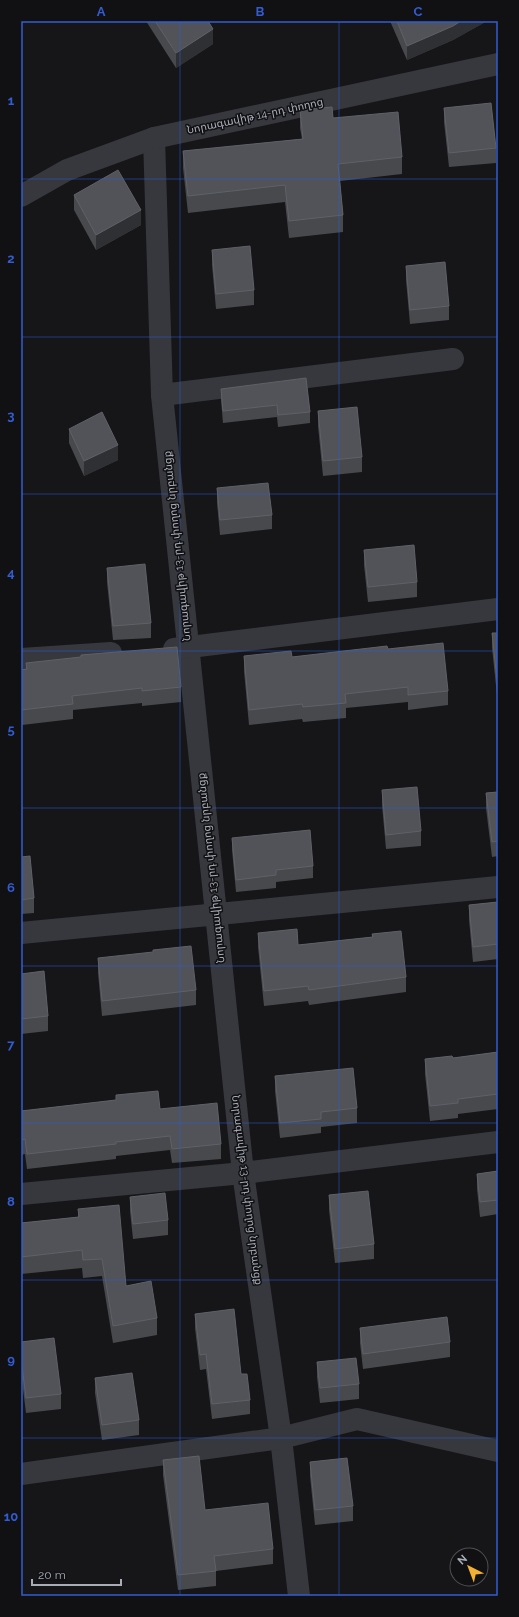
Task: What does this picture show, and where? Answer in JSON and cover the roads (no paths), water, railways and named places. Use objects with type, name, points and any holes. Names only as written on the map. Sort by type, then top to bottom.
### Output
[{"type":"street","name":"Նորագավիթ 14-րդ փողոց","points":[[21,196],[67,170],[154,138],[498,64]]},
{"type":"street","name":"Նորագավիթ 13-րդ փողոց նրբանցք","points":[[154,138],[162,395],[243,1173],[281,1438],[299,1596]]},
{"type":"street","points":[[162,395],[453,359]]},
{"type":"street","points":[[156,650],[188,648],[498,609]]},
{"type":"street","points":[[21,659],[132,652]]},
{"type":"street","points":[[21,933],[498,887]]},
{"type":"street","points":[[21,1194],[243,1173],[498,1142]]},
{"type":"street","points":[[21,1474],[281,1438],[357,1418],[498,1451]]}]
